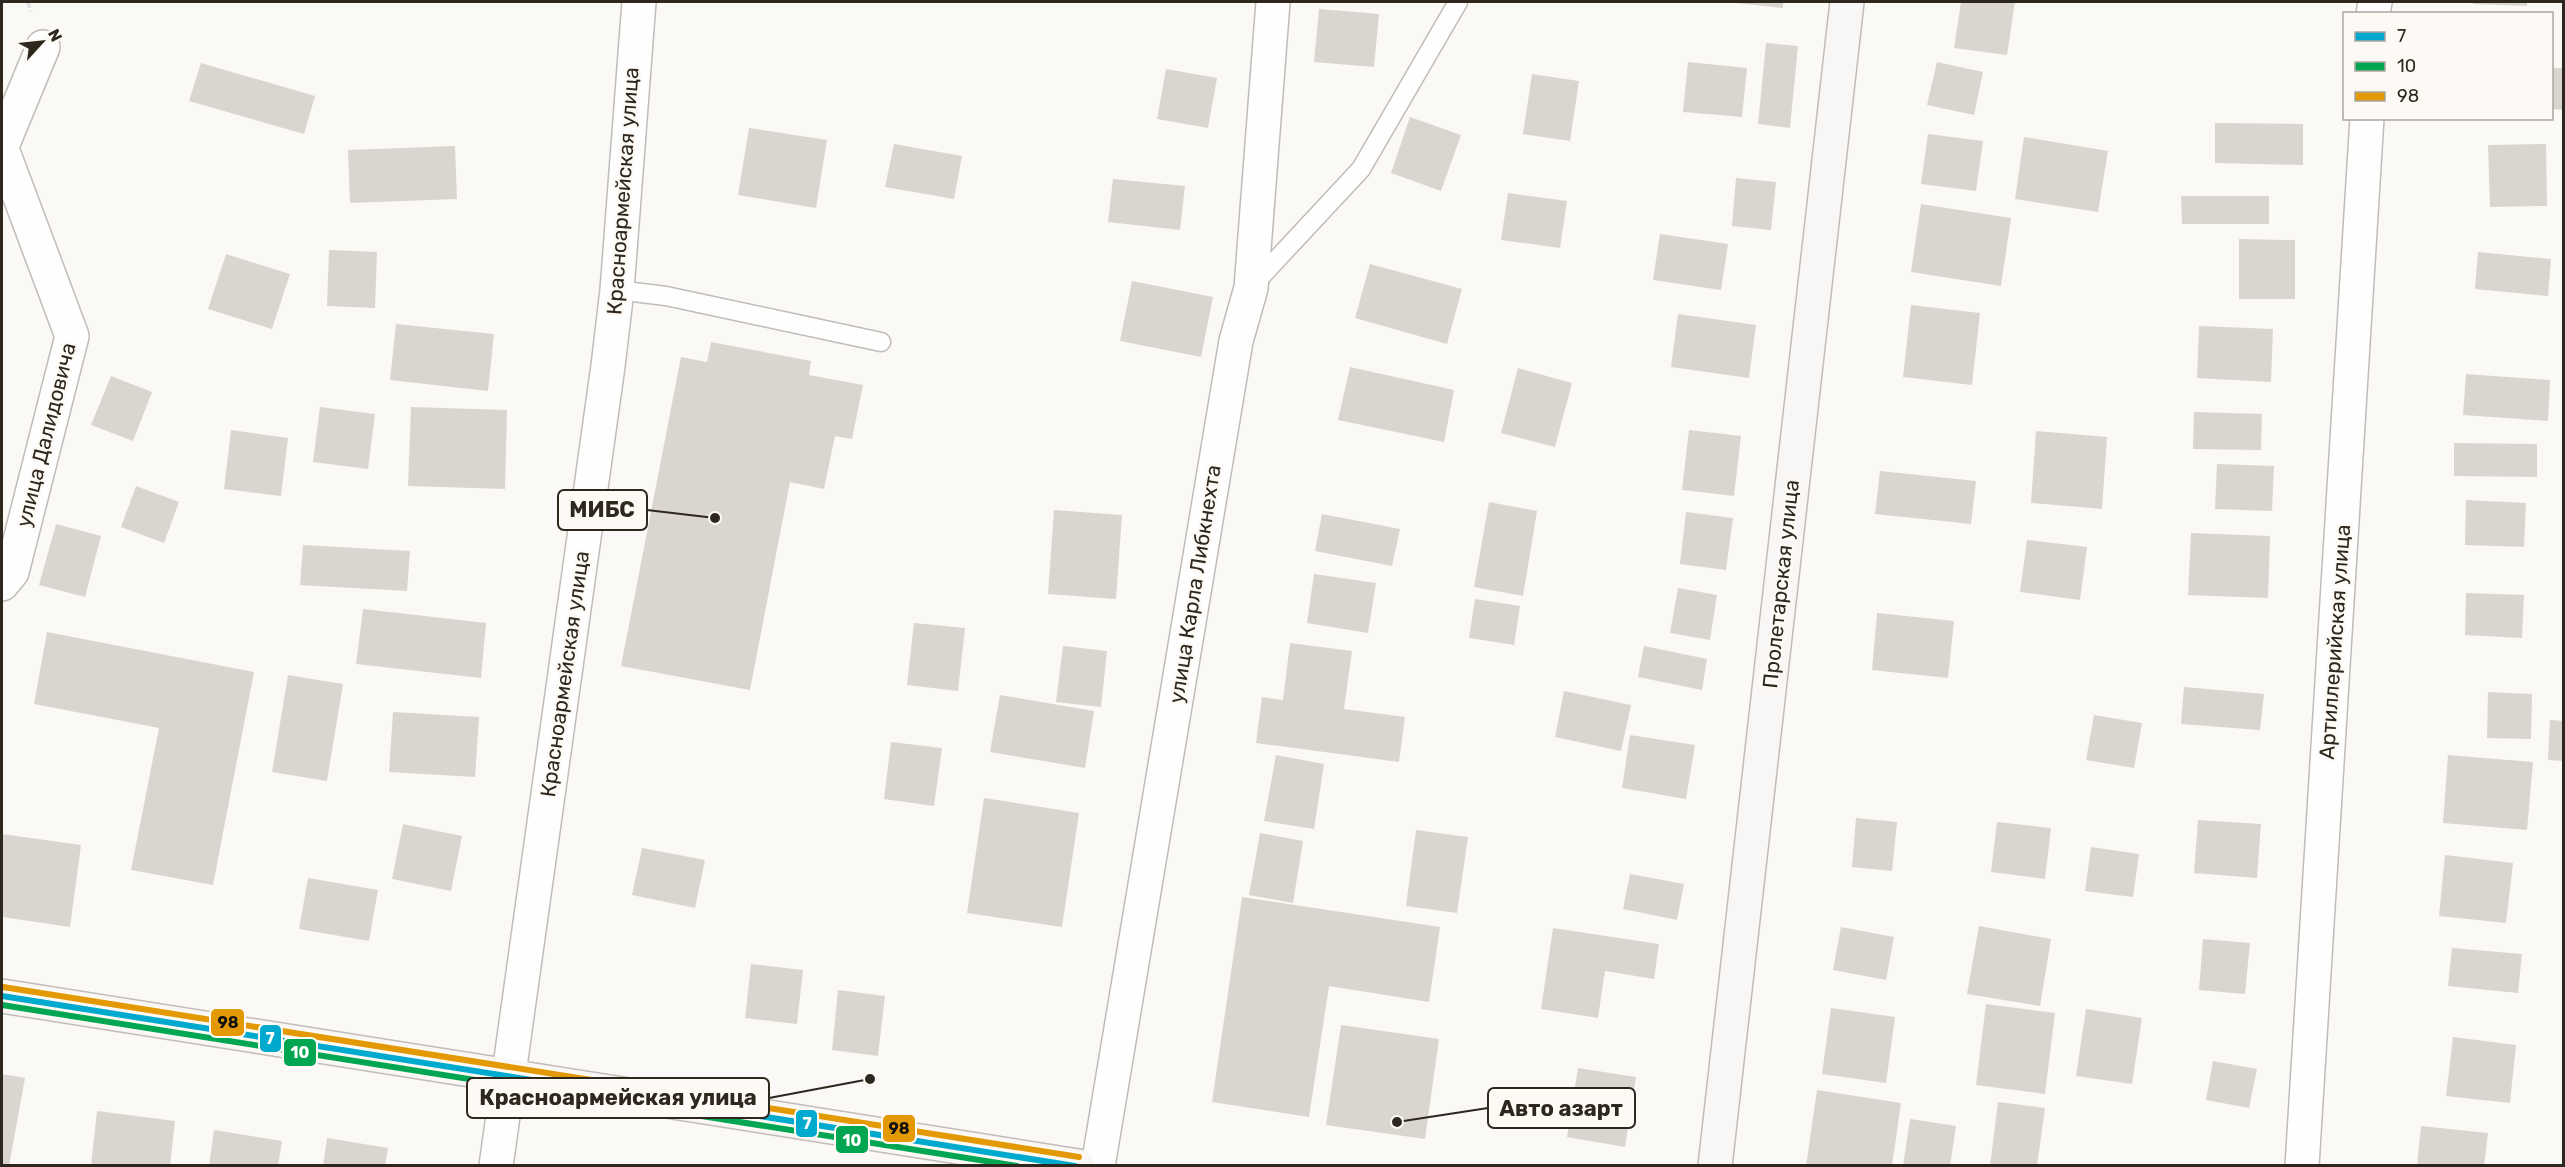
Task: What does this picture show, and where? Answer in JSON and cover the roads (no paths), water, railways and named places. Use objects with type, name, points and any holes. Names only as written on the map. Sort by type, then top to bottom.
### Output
[{"type":"main road","name":"Пролетарская улица","points":[[1715,1166],[1847,2]]},
{"type":"main road","points":[[2,996],[1078,1166]]},
{"type":"street","name":"Красноармейская улица","points":[[496,1166],[617,290],[639,2]]},
{"type":"street","name":"улица Карла Либкнехта","points":[[1098,1166],[1236,341],[1251,288],[1273,2]]},
{"type":"street","name":"улица Далидовича","points":[[2,584],[12,572],[72,336],[2,147],[43,47]]},
{"type":"street","name":"Артиллерийская улица","points":[[2302,1166],[2367,120]]},
{"type":"lane","points":[[1251,288],[1361,170],[1458,2]]},
{"type":"lane","points":[[617,290],[666,296],[881,342]]},
{"type":"place","name":"МИБС","points":[[715,518]]},
{"type":"place","name":"Красноармейская улица","points":[[870,1079]]},
{"type":"place","name":"Авто азарт","points":[[1397,1122]]}]
